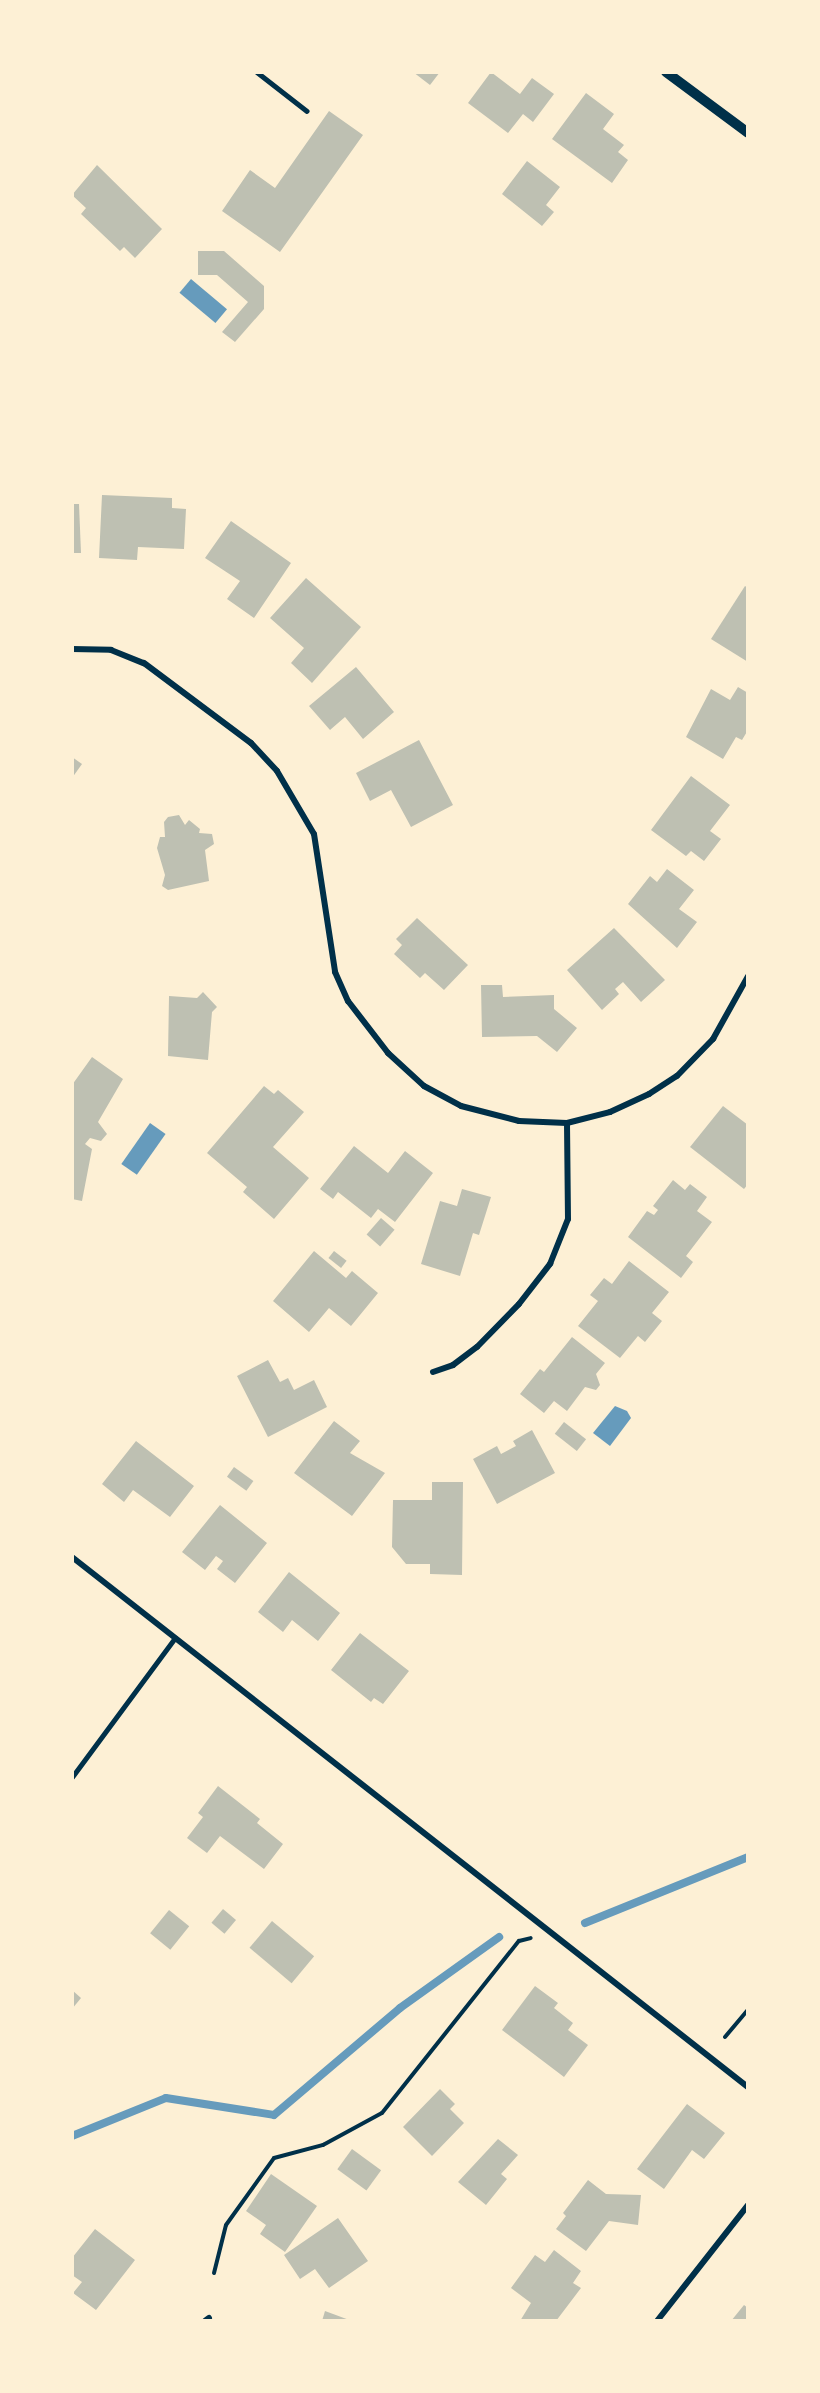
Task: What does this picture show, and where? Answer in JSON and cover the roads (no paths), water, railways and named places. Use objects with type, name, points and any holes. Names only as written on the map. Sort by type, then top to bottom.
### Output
[{"type":"street","points":[[666,72],[748,133]]},
{"type":"street","points":[[72,649],[93,648],[128,655],[160,672],[250,743],[277,771],[314,834],[335,972],[363,1025],[388,1053],[424,1086],[461,1106],[519,1121],[567,1123],[610,1112],[677,1076],[713,1039],[748,976]]},
{"type":"street","points":[[433,1372],[453,1365],[500,1326],[554,1257],[568,1219],[567,1123]]},
{"type":"street","points":[[72,1557],[748,2087]]},
{"type":"street","points":[[657,2321],[748,2205]]},
{"type":"lane","points":[[257,72],[307,111]]},
{"type":"lane","points":[[72,1777],[175,1638]]},
{"type":"water","points":[[191,279],[227,309],[215,323],[179,293]]},
{"type":"water","points":[[150,1123],[166,1134],[137,1175],[121,1164]]},
{"type":"water","points":[[615,1406],[627,1411],[631,1418],[610,1446],[593,1433]]},
{"type":"waterway","points":[[585,1923],[748,1857]]},
{"type":"waterway","points":[[72,2136],[166,2098],[274,2115],[400,2008],[499,1937]]}]
